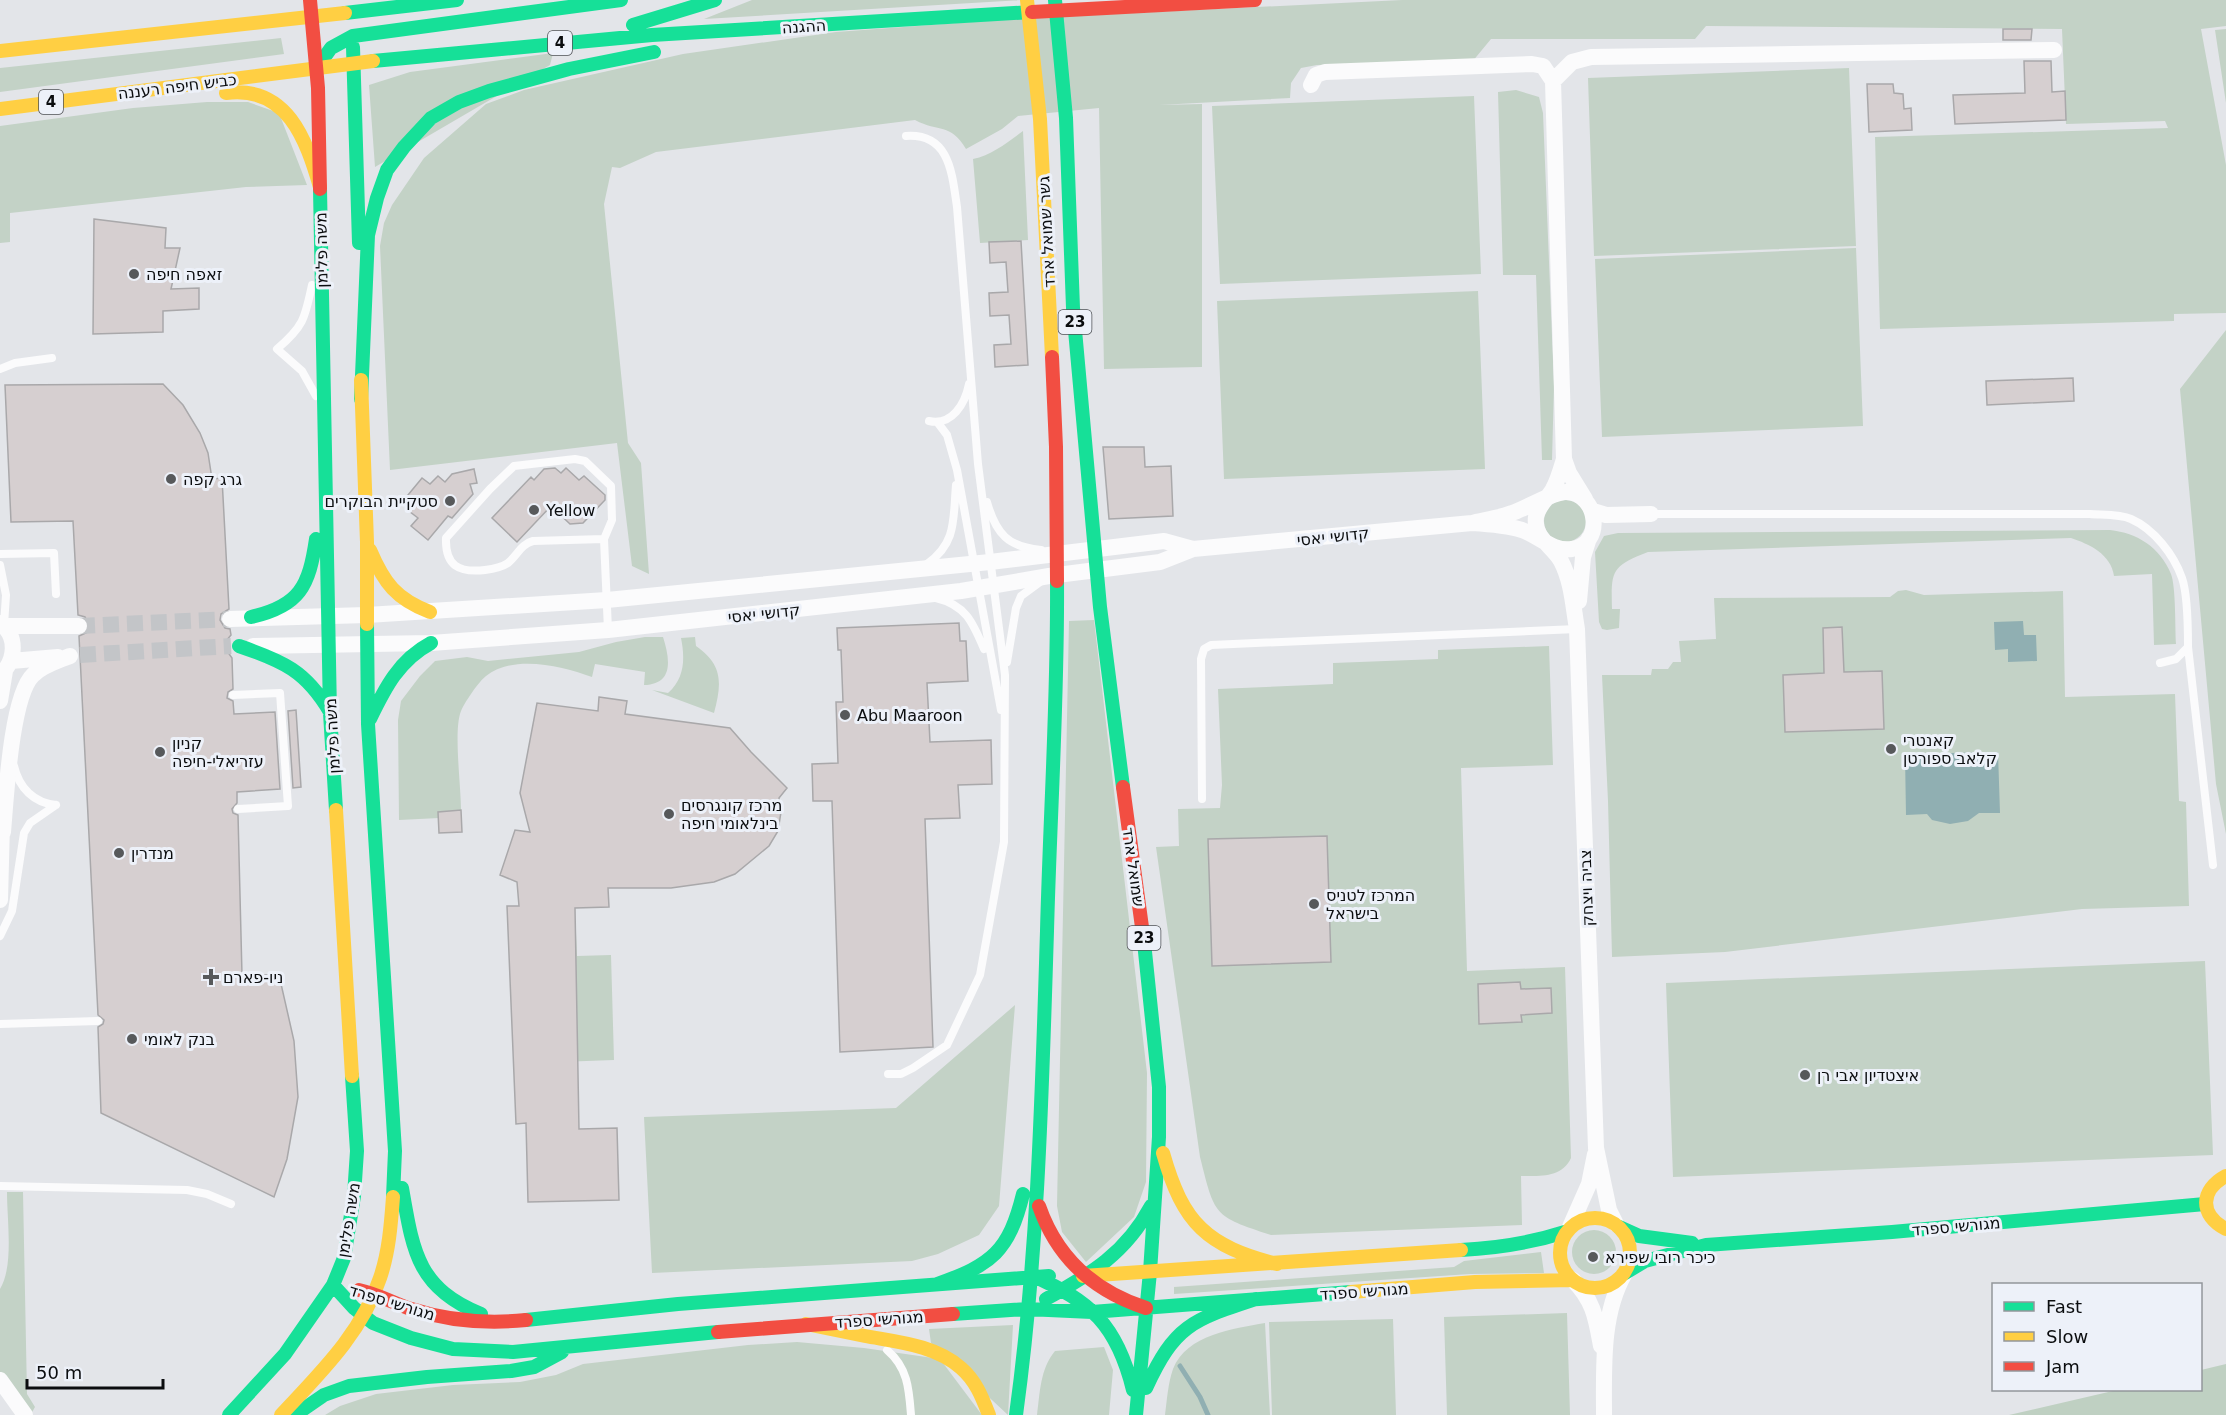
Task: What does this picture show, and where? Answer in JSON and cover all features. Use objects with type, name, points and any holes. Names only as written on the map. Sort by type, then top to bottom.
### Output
[{"type":"main road","name":"משה פלימן","points":[[242,1403],[285,1354],[333,1285],[344,1258],[354,1196],[357,1151],[348,972],[330,713],[320,187],[316,69],[310,0]]},
{"type":"main road","points":[[0,51],[312,16],[350,6],[457,0]]},
{"type":"main road","points":[[316,69],[333,45],[353,36],[621,0]]},
{"type":"main road","points":[[566,42],[635,25],[715,0]]},
{"type":"main road","name":"גשר שמואל ארד","points":[[1028,0],[1040,119],[1056,447],[1057,528],[1057,608],[1044,1018],[1038,1108]]},
{"type":"main road","name":"גשר שמואל ארד","points":[[1055,0],[1066,118],[1073,308],[1100,607]]},
{"type":"main road","name":"ההגנה","points":[[355,65],[566,42],[766,28],[1255,0]]},
{"type":"main road","points":[[224,26],[259,14],[273,6]]},
{"type":"main road","points":[[350,6],[355,65],[361,399],[367,542],[368,724],[396,1151],[410,1232],[418,1262],[433,1286],[447,1299],[464,1309],[519,1322]]},
{"type":"main road","points":[[361,399],[368,236],[377,198],[387,170],[432,118],[459,102],[489,91],[569,69],[766,28]]},
{"type":"main road","name":"כביש חיפה רעננה","points":[[0,109],[355,65]]},
{"type":"main road","points":[[103,96],[248,92],[268,99],[290,117],[300,129],[320,187]]},
{"type":"main road","points":[[251,617],[280,609],[292,600],[309,577],[326,475]]},
{"type":"main road","points":[[367,542],[378,571],[396,596],[430,612]]},
{"type":"main road","name":"שמואל ארד","points":[[1100,607],[1150,991],[1159,1087],[1159,1137],[1150,1272]]},
{"type":"main road","points":[[368,724],[386,686],[405,659],[419,648],[431,644]]},
{"type":"main road","points":[[235,646],[273,658],[304,675],[316,687],[330,713]]},
{"type":"main road","points":[[937,1284],[968,1275],[1007,1243],[1014,1230],[1020,1209],[1038,1108]]},
{"type":"main road","name":"23","points":[[1016,1415],[1026,1349],[1038,1108]]},
{"type":"main road","points":[[1159,1137],[1167,1169],[1177,1192],[1211,1239],[1240,1254],[1277,1264]]},
{"type":"main road","points":[[281,1415],[321,1371],[363,1317],[374,1293],[390,1228],[396,1151]]},
{"type":"main road","points":[[2226,1176],[2210,1187],[2205,1204],[2212,1221],[2226,1230]]},
{"type":"main road","points":[[1035,1191],[1042,1220],[1059,1250],[1086,1276],[1119,1299],[1146,1308]]},
{"type":"main road","points":[[1027,1309],[1086,1276],[1116,1255],[1143,1222],[1154,1199]]},
{"type":"main road","name":"מגורשי ספרד","points":[[1625,1273],[1645,1261],[1706,1245],[2205,1204]]},
{"type":"main road","points":[[1598,1217],[1617,1225],[1629,1240],[1631,1251],[1630,1262],[1625,1273],[1617,1281],[1596,1288],[1573,1280],[1562,1265],[1560,1254],[1568,1229],[1586,1218],[1598,1217]]},
{"type":"main road","name":"מגורשי ספרד","points":[[1617,1225],[1639,1236],[1706,1245]]},
{"type":"main road","name":"מגורשי ספרד","points":[[333,1285],[374,1293],[408,1308],[440,1317],[485,1323],[519,1322],[678,1304],[1031,1275],[1086,1276],[1495,1248],[1537,1241],[1568,1229]]},
{"type":"main road","name":"23","points":[[1137,1412],[1150,1272]]},
{"type":"main road","points":[[1031,1275],[1062,1290],[1106,1324],[1117,1340],[1125,1359],[1137,1412]]},
{"type":"main road","name":"מגורשי ספרד","points":[[333,1285],[363,1317],[402,1335],[438,1347],[474,1352],[513,1352],[806,1324],[1027,1309],[1092,1312],[1475,1282],[1573,1280]]},
{"type":"main road","points":[[1137,1412],[1157,1363],[1180,1332],[1191,1323],[1208,1315],[1256,1299]]},
{"type":"main road","points":[[806,1324],[920,1346],[949,1359],[975,1383],[989,1415]]},
{"type":"main road","points":[[295,1415],[324,1395],[350,1386],[427,1377],[511,1371],[553,1359],[573,1346]]},
{"type":"street","points":[[1553,81],[1572,62],[1591,57],[2054,50]]},
{"type":"street","points":[[1311,86],[1316,75],[1325,72],[1532,64],[1544,66],[1553,81],[1564,459],[1569,473],[1589,505],[1594,528],[1585,543],[1575,549],[1563,550],[1545,543],[1537,530],[1536,521],[1539,508],[1556,483],[1564,459]]},
{"type":"street","points":[[1545,500],[1551,495],[1566,492],[1573,493],[1606,514],[1651,514]]},
{"type":"street","name":"קדושי יאסי","points":[[235,646],[431,644],[608,630],[924,596],[1049,576],[1160,562],[1193,549],[1472,523],[1510,514],[1545,500]]},
{"type":"street","name":"קדושי יאסי","points":[[1472,523],[1511,527],[1534,535],[1545,543]]},
{"type":"street","name":"צביה ויצחק","points":[[1577,629],[1582,563],[1590,536]]},
{"type":"street","name":"קדושי יאסי","points":[[230,619],[430,612],[607,600],[990,562],[1164,541],[1193,549]]},
{"type":"street","name":"צביה ויצחק","points":[[1545,543],[1559,558],[1571,588],[1577,629],[1596,1148],[1609,1210],[1617,1225]]},
{"type":"street","points":[[2,624],[79,626]]},
{"type":"street","points":[[0,701],[13,642],[2,624]]},
{"type":"street","points":[[0,900],[6,753],[23,690],[32,676],[43,667],[75,655],[6,669]]},
{"type":"street","name":"צביה ויצחק","points":[[1568,1229],[1589,1184],[1596,1148]]},
{"type":"street","points":[[1604,1415],[1604,1362],[1613,1296],[1625,1273]]},
{"type":"street","points":[[1573,1280],[1586,1293],[1595,1315],[1604,1362]]},
{"type":"street","points":[[0,1380],[25,1415]]},
{"type":"street","points":[[227,1415],[242,1403]]},
{"type":"lane","points":[[906,136],[922,137],[934,143],[946,155],[952,174],[957,207],[978,464],[990,562],[985,587],[993,676],[1003,722]]},
{"type":"lane","points":[[320,247],[308,309],[301,326],[277,349],[302,371],[326,415]]},
{"type":"lane","points":[[0,369],[15,363],[52,358]]},
{"type":"lane","points":[[928,421],[938,423],[949,418],[965,399],[970,375]]},
{"type":"lane","points":[[938,423],[947,435],[957,470],[973,563],[985,587],[1005,675]]},
{"type":"lane","points":[[604,539],[533,541],[527,543],[508,563],[497,568],[472,571],[453,565],[447,556],[446,548],[446,538],[514,466],[575,459],[585,461],[611,486],[612,520],[604,539],[608,630]]},
{"type":"lane","points":[[978,464],[990,512],[1001,535],[1019,547],[1058,552]]},
{"type":"lane","points":[[921,568],[938,556],[951,535],[957,470]]},
{"type":"lane","points":[[1651,514],[2090,514],[2129,518],[2142,524],[2158,539],[2172,558],[2182,579],[2213,865]]},
{"type":"lane","points":[[0,554],[54,553],[56,594]]},
{"type":"lane","points":[[0,565],[6,596],[2,624]]},
{"type":"lane","points":[[888,1074],[901,1074],[914,1068],[947,1045],[980,975],[1004,842],[1005,675],[1016,608],[1021,596],[1049,576]]},
{"type":"lane","points":[[924,596],[946,600],[964,612],[976,629],[993,676]]},
{"type":"lane","points":[[1202,799],[1201,659],[1204,649],[1211,645],[1577,629]]},
{"type":"lane","points":[[2160,663],[2176,659],[2188,647]]},
{"type":"lane","points":[[233,695],[280,693],[288,806],[238,809]]},
{"type":"lane","points":[[0,936],[12,911],[24,833],[30,824],[56,805],[45,804],[26,792],[6,753]]},
{"type":"lane","points":[[0,1024],[98,1021]]},
{"type":"lane","points":[[0,1186],[187,1190],[207,1194],[231,1204]]},
{"type":"lane","points":[[873,1338],[899,1362],[906,1374],[911,1415]]},
{"type":"green space","points":[[752,0],[1022,0],[704,19]]},
{"type":"green space","points":[[1402,0],[2226,0],[2226,26],[2201,29],[2226,165],[2226,313],[2174,314],[2174,321],[1880,329],[1875,137],[2168,128],[2165,121],[2066,124],[2062,29],[1706,26],[1695,39],[1491,39],[1472,62],[1317,65],[1301,68],[1291,83],[1290,98],[1159,105],[1202,104],[1202,367],[1104,369],[1099,108],[1018,116],[1002,129],[966,149],[949,131],[915,120],[656,152],[620,168],[612,167],[604,204],[628,443],[641,463],[649,574],[632,566],[617,443],[390,470],[380,246],[384,223],[392,205],[424,158],[486,104],[524,90],[683,54],[836,32],[1012,19]]},
{"type":"green space","points":[[2226,29],[2226,103],[2215,30]]},
{"type":"green space","points":[[281,38],[284,54],[0,92],[0,68]]},
{"type":"green space","points":[[553,53],[550,65],[375,167],[369,85],[410,72]]},
{"type":"green space","points":[[1849,68],[1856,246],[1594,256],[1588,78]]},
{"type":"green space","points":[[1516,90],[1539,97],[1543,113],[1554,386],[1552,460],[1542,460],[1536,275],[1503,275],[1498,92]]},
{"type":"green space","points":[[1474,96],[1481,274],[1220,284],[1212,106]]},
{"type":"green space","points":[[207,102],[248,102],[279,113],[307,185],[246,187],[10,213],[10,242],[0,243],[0,126],[133,108]]},
{"type":"green space","points":[[1023,131],[1028,240],[980,243],[973,159],[1006,144]]},
{"type":"green space","points":[[1856,248],[1863,426],[1602,437],[1595,259]]},
{"type":"green space","points":[[1478,291],[1485,469],[1224,479],[1217,301]]},
{"type":"green space","points":[[2226,330],[2226,834],[2216,784],[2180,389]]},
{"type":"green space","points":[[1565,500],[1580,506],[1586,521],[1580,536],[1565,542],[1550,536],[1544,521],[1550,506]]},
{"type":"green space","points":[[2110,530],[2129,534],[2147,543],[2166,564],[2174,588],[2176,644],[2154,645],[2152,574],[2114,576],[2104,556],[2085,543],[2071,538],[1648,552],[1620,566],[1613,578],[1612,609],[1620,609],[1619,628],[1602,629],[1599,622],[1595,552],[1604,536],[1618,533]]},
{"type":"green space","name":"קאנטרי קלאב ספורטן","points":[[1906,590],[1924,595],[2063,591],[2065,697],[2175,694],[2179,801],[2186,802],[2189,906],[2082,909],[1725,952],[1612,957],[1602,675],[1651,675],[1652,669],[1668,669],[1673,662],[1681,662],[1679,641],[1716,639],[1714,598],[1890,597],[1898,591]]},
{"type":"green space","points":[[1094,620],[1147,1073],[1146,1182],[1134,1217],[1086,1262],[1062,1232],[1057,1206],[1069,621]]},
{"type":"green space","points":[[645,637],[663,637],[667,654],[665,675],[654,684],[644,685],[645,672],[595,664],[592,677],[567,669],[538,664],[510,665],[486,676],[463,706],[458,723],[461,810],[439,812],[439,818],[399,820],[398,720],[401,701],[435,661],[467,657],[488,661],[579,652]]},
{"type":"green space","points":[[695,637],[696,646],[711,660],[718,675],[719,684],[714,713],[652,690],[668,693],[674,687],[682,667],[681,638]]},
{"type":"green space","name":"המרכז לטניס בישראל","points":[[1549,646],[1553,765],[1461,768],[1467,971],[1565,967],[1571,1158],[1567,1165],[1556,1172],[1543,1176],[1521,1176],[1522,1225],[1271,1235],[1227,1218],[1214,1203],[1200,1157],[1156,847],[1179,846],[1178,809],[1220,808],[1222,785],[1218,689],[1333,684],[1333,663],[1438,659],[1438,650]]},
{"type":"green space","points":[[576,932],[577,956],[611,955],[614,1060],[531,1063],[527,934]]},
{"type":"green space","points":[[2205,961],[2213,1155],[1673,1177],[1666,983]]},
{"type":"green space","points":[[1015,1005],[999,1206],[979,1235],[938,1254],[912,1261],[652,1273],[644,1117],[896,1108]]},
{"type":"green space","points":[[7,1192],[23,1192],[27,1394],[35,1407],[31,1414],[0,1376],[0,1289],[7,1268],[8,1256]]},
{"type":"green space","points":[[1594,1230],[1609,1237],[1616,1252],[1609,1267],[1594,1274],[1579,1267],[1572,1252],[1579,1237]]},
{"type":"green space","points":[[1541,1252],[1544,1273],[1470,1274],[1174,1294],[1174,1287],[1454,1267],[1464,1261]]},
{"type":"green space","points":[[1567,1313],[1570,1415],[1447,1415],[1444,1317]]},
{"type":"green space","points":[[1393,1319],[1396,1415],[1272,1415],[1269,1322]]},
{"type":"green space","points":[[1265,1323],[1270,1415],[1165,1415],[1173,1369],[1189,1348],[1212,1335]]},
{"type":"green space","points":[[1013,1325],[1008,1415],[931,1343],[929,1329]]},
{"type":"green space","points":[[797,1342],[864,1348],[940,1359],[982,1415],[325,1415],[340,1406],[376,1394],[453,1385],[520,1382],[556,1375],[583,1364],[748,1345]]},
{"type":"green space","points":[[1104,1347],[1113,1370],[1109,1415],[1037,1415],[1044,1373],[1055,1351]]},
{"type":"green space","points":[[2226,1364],[2226,1415],[2009,1415],[2113,1391],[2202,1391],[2202,1370]]},
{"type":"water","points":[[2023,621],[2024,635],[2036,635],[2037,661],[2008,662],[2008,649],[1995,650],[1994,622]]},
{"type":"water","points":[[1998,752],[2000,813],[1979,813],[1968,821],[1950,824],[1932,820],[1927,814],[1906,815],[1905,754]]},
{"type":"building","points":[[2003,29],[2032,29],[2031,40],[2003,40]]},
{"type":"building","points":[[2024,61],[2051,61],[2052,92],[2065,91],[2066,120],[1955,124],[1953,95],[2025,93]]},
{"type":"building","points":[[1867,84],[1893,84],[1894,93],[1903,94],[1904,109],[1911,108],[1912,130],[1869,132]]},
{"type":"building","name":"זאפה חיפה","points":[[94,219],[166,228],[165,248],[180,248],[171,289],[199,288],[199,309],[163,311],[163,332],[93,334]]},
{"type":"building","points":[[1021,241],[1028,365],[995,367],[994,345],[1011,344],[1009,315],[990,316],[989,293],[1008,292],[1006,262],[990,263],[989,242]]},
{"type":"building","points":[[2073,378],[2074,401],[1987,405],[1986,381]]},
{"type":"building","name":"קניון עזריאלי-חיפה","points":[[163,384],[183,405],[200,433],[208,453],[212,479],[222,478],[229,609],[221,614],[220,620],[225,628],[230,629],[231,635],[226,641],[225,648],[232,658],[233,689],[228,692],[227,698],[233,701],[234,714],[275,712],[280,789],[237,792],[237,803],[232,809],[233,813],[238,815],[242,975],[279,975],[294,1041],[298,1097],[287,1159],[274,1197],[101,1113],[98,1027],[103,1024],[104,1020],[98,1015],[79,636],[88,632],[89,625],[85,617],[78,615],[73,521],[11,522],[5,385]]},
{"type":"building","points":[[1103,447],[1144,447],[1145,467],[1171,466],[1173,516],[1109,519]]},
{"type":"building","points":[[555,468],[561,473],[566,468],[579,480],[584,476],[605,495],[605,500],[583,523],[570,524],[551,506],[517,542],[492,518],[531,477],[534,480],[544,469]]},
{"type":"building","points":[[474,469],[477,483],[470,484],[473,494],[452,518],[448,516],[428,540],[411,526],[418,518],[409,511],[416,502],[408,495],[422,478],[430,484],[438,476],[445,482],[452,474]]},
{"type":"building","points":[[959,623],[960,641],[966,641],[968,681],[927,683],[930,742],[991,740],[992,784],[958,785],[960,818],[925,819],[933,1047],[840,1052],[832,801],[813,801],[812,764],[838,763],[836,702],[843,702],[841,650],[838,650],[837,628]]},
{"type":"building","points":[[1842,627],[1844,672],[1882,671],[1884,729],[1785,732],[1783,675],[1824,673],[1823,628]]},
{"type":"building","points":[[599,697],[627,701],[625,714],[730,728],[787,788],[779,798],[781,812],[778,831],[769,846],[735,874],[714,882],[671,888],[608,888],[609,907],[575,908],[579,1129],[617,1128],[619,1200],[528,1202],[526,1123],[516,1124],[507,906],[519,906],[517,882],[500,875],[515,830],[530,832],[520,793],[537,703],[598,711]]},
{"type":"building","points":[[296,710],[301,787],[293,788],[288,711]]},
{"type":"building","points":[[461,810],[462,832],[439,833],[438,812]]},
{"type":"building","points":[[1327,836],[1331,962],[1212,966],[1208,839]]},
{"type":"building","points":[[1520,982],[1521,989],[1551,988],[1552,1013],[1521,1015],[1522,1022],[1479,1024],[1478,984]]},
{"type":"waterway","points":[[1180,1366],[1200,1397],[1208,1415]]},
{"type":"tunnel","points":[[79,626],[230,619]]},
{"type":"tunnel","points":[[80,655],[231,646]]},
{"type":"traffic: fast","points":[[345,13],[457,0]]},
{"type":"traffic: fast","points":[[316,69],[331,48],[353,36],[621,0]]},
{"type":"traffic: fast","points":[[633,25],[715,0]]},
{"type":"traffic: fast","points":[[1055,0],[1066,118],[1073,308],[1100,607],[1123,787]]},
{"type":"traffic: fast","points":[[373,61],[652,35],[1032,12]]},
{"type":"traffic: fast","points":[[353,47],[359,243]]},
{"type":"traffic: fast","points":[[361,399],[368,235],[387,170],[404,147],[431,118],[459,102],[489,91],[569,69],[654,52]]},
{"type":"traffic: fast","points":[[320,189],[330,713],[336,810]]},
{"type":"traffic: fast","points":[[251,617],[281,607],[299,592],[310,569],[316,539]]},
{"type":"traffic: fast","points":[[1016,1415],[1029,1295],[1038,1173],[1055,712],[1057,581]]},
{"type":"traffic: fast","points":[[367,624],[368,724],[395,1151],[393,1197]]},
{"type":"traffic: fast","points":[[370,719],[387,686],[402,666],[431,643]]},
{"type":"traffic: fast","points":[[239,646],[292,669],[312,686],[330,712]]},
{"type":"traffic: fast","points":[[1136,1415],[1150,1272],[1159,1137],[1159,1087],[1144,942]]},
{"type":"traffic: fast","points":[[229,1415],[285,1354],[333,1285],[344,1258],[354,1196],[357,1151],[352,1076]]},
{"type":"traffic: fast","points":[[402,1188],[410,1231],[422,1265],[443,1292],[460,1304],[481,1314]]},
{"type":"traffic: fast","points":[[937,1284],[972,1270],[995,1253],[1004,1243],[1011,1229],[1023,1194]]},
{"type":"traffic: fast","points":[[1625,1273],[1645,1261],[1706,1245],[1892,1232],[2205,1204]]},
{"type":"traffic: fast","points":[[1046,1299],[1078,1281],[1106,1261],[1130,1237],[1151,1206]]},
{"type":"traffic: fast","points":[[1619,1227],[1639,1236],[1692,1243]]},
{"type":"traffic: fast","points":[[1461,1250],[1514,1244],[1565,1232]]},
{"type":"traffic: fast","points":[[1031,1275],[1070,1295],[1098,1318],[1110,1332],[1119,1348],[1133,1390]]},
{"type":"traffic: fast","points":[[526,1320],[678,1304],[1049,1276]]},
{"type":"traffic: fast","points":[[333,1285],[354,1308],[373,1323],[411,1338],[453,1349],[513,1352],[718,1332]]},
{"type":"traffic: fast","points":[[953,1314],[1027,1309],[1092,1312],[1351,1292]]},
{"type":"traffic: fast","points":[[1146,1388],[1166,1350],[1188,1328],[1216,1313],[1256,1299]]},
{"type":"traffic: fast","points":[[295,1415],[324,1395],[349,1386],[511,1371],[534,1367],[562,1352]]},
{"type":"traffic: slow","points":[[1027,0],[1040,119],[1052,357]]},
{"type":"traffic: slow","points":[[0,51],[345,13]]},
{"type":"traffic: slow","points":[[0,109],[373,61]]},
{"type":"traffic: slow","points":[[226,93],[247,93],[264,98],[279,107],[291,119],[300,134],[320,187]]},
{"type":"traffic: slow","points":[[361,380],[367,542],[367,624]]},
{"type":"traffic: slow","points":[[370,550],[380,572],[392,588],[408,601],[430,612]]},
{"type":"traffic: slow","points":[[336,810],[352,1076]]},
{"type":"traffic: slow","points":[[1163,1153],[1179,1198],[1189,1215],[1201,1228],[1215,1240],[1232,1249],[1277,1264]]},
{"type":"traffic: slow","points":[[2226,1176],[2211,1188],[2206,1202],[2211,1217],[2226,1229]]},
{"type":"traffic: slow","points":[[281,1415],[338,1352],[351,1335],[372,1298],[386,1258],[393,1197]]},
{"type":"traffic: slow","points":[[1602,1218],[1615,1224],[1624,1233],[1628,1239],[1630,1253],[1628,1267],[1620,1278],[1609,1286],[1588,1288],[1570,1278],[1562,1267],[1560,1246],[1570,1228],[1581,1220],[1602,1218]]},
{"type":"traffic: slow","points":[[1083,1276],[1461,1250]]},
{"type":"traffic: slow","points":[[1351,1292],[1475,1282],[1573,1280]]},
{"type":"traffic: slow","points":[[806,1324],[903,1343],[940,1354],[951,1360],[971,1378],[989,1415]]},
{"type":"traffic: jam","points":[[310,0],[318,88],[320,189]]},
{"type":"traffic: jam","points":[[1032,12],[1255,0]]},
{"type":"traffic: jam","points":[[1052,357],[1056,447],[1057,581]]},
{"type":"traffic: jam","points":[[1123,787],[1144,942]]},
{"type":"traffic: jam","points":[[1039,1206],[1056,1241],[1080,1270],[1110,1292],[1146,1308]]},
{"type":"traffic: jam","points":[[359,1290],[411,1309],[454,1319],[497,1322],[526,1320]]},
{"type":"traffic: jam","points":[[718,1332],[953,1314]]},
{"type":"place","name":"זאפה חיפה","points":[[134,274]]},
{"type":"place","name":"גרג קפה","points":[[171,479]]},
{"type":"place","name":"סטקיית הבוקרים","points":[[450,501]]},
{"type":"place","name":"Yellow","points":[[534,510]]},
{"type":"place","name":"Abu Maaroon","points":[[845,715]]},
{"type":"place","name":"קאנטרי קלאב ספורטן","points":[[1891,749]]},
{"type":"place","name":"קניון עזריאלי-חיפה","points":[[160,752]]},
{"type":"place","name":"מרכז קונגרסים בינלאומי חיפה","points":[[669,814]]},
{"type":"place","name":"מנדרין","points":[[119,853]]},
{"type":"place","name":"המרכז לטניס בישראל","points":[[1314,904]]},
{"type":"place","name":"ניו-פארם","points":[[211,977]]},
{"type":"place","name":"בנק לאומי","points":[[132,1039]]},
{"type":"place","name":"איצטדיון אבי רן","points":[[1805,1075]]},
{"type":"place","name":"כיכר רובי שפירא","points":[[1593,1257]]}]
